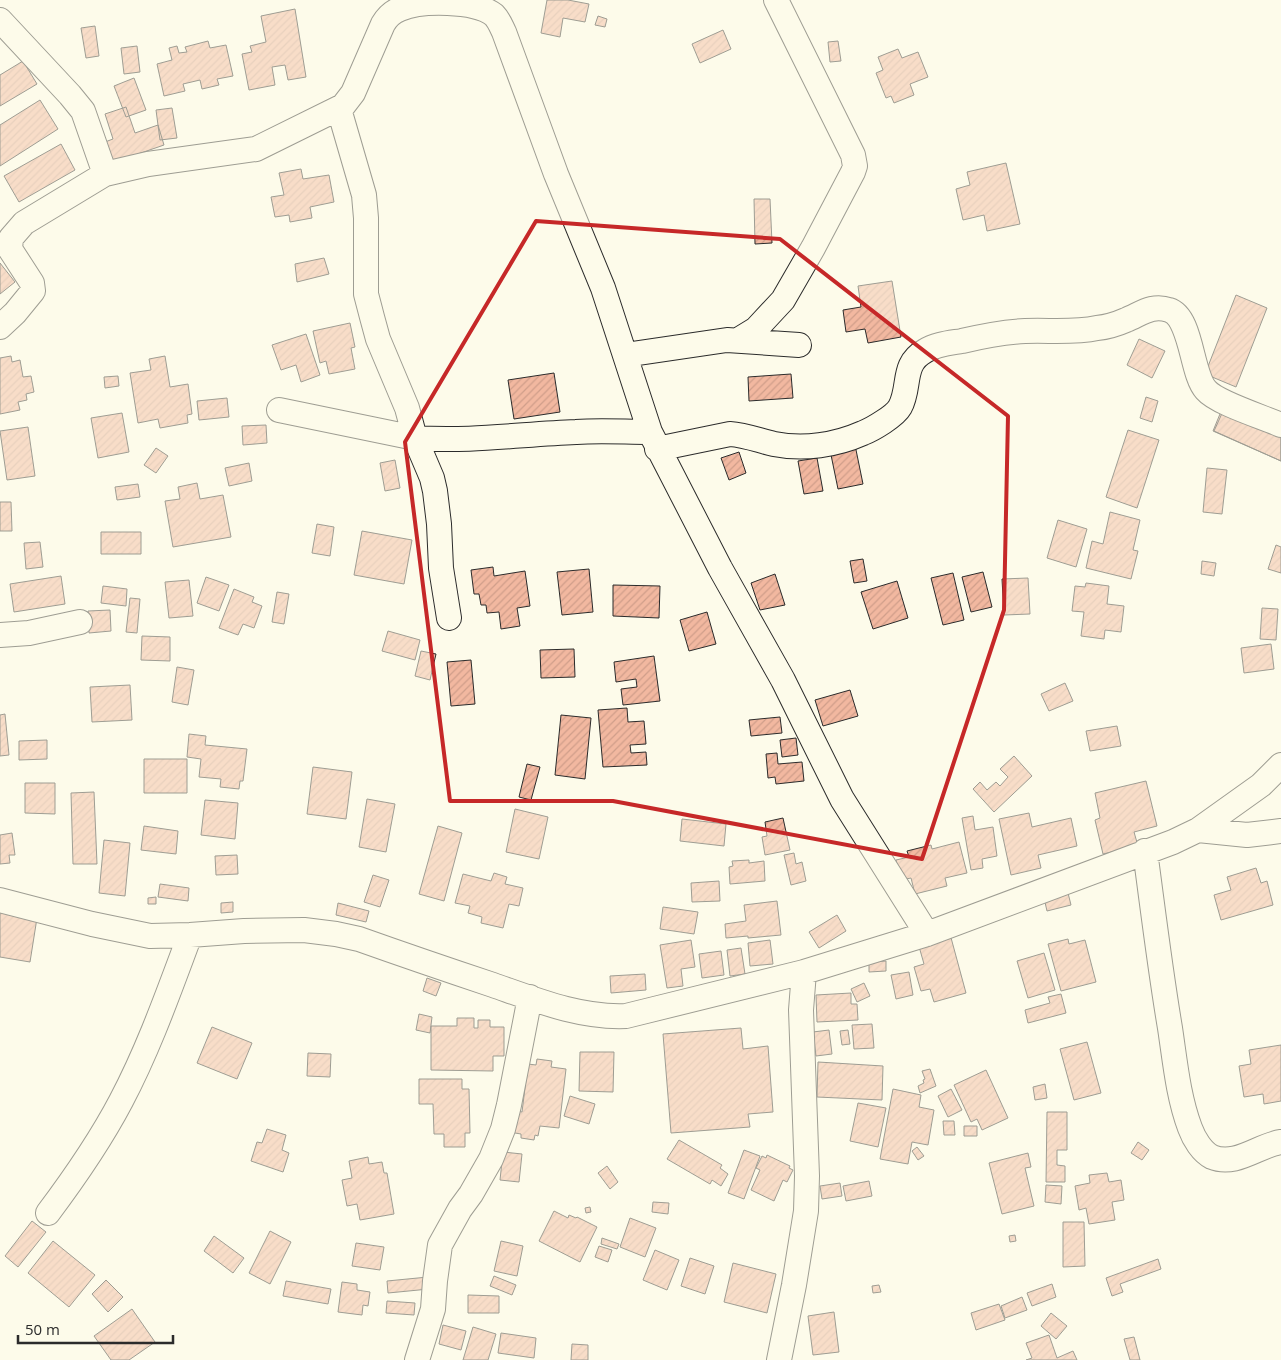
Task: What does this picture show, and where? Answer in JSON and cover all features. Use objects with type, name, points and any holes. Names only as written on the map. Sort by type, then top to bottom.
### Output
[{"type":"street","points":[[738,340],[756,329],[783,300],[839,200],[855,166],[853,155],[776,0]]},
{"type":"street","points":[[0,327],[15,313],[33,291],[32,283],[10,249],[11,238],[24,224],[105,174],[148,164],[256,149],[339,109],[347,103],[353,93],[386,8],[398,9],[440,3],[460,4],[470,5],[494,15],[500,23],[556,174],[602,288],[653,440],[720,568],[783,680],[842,799],[927,934]]},
{"type":"street","points":[[0,20],[83,111],[105,174]]},
{"type":"street","points":[[339,109],[364,195],[367,226],[366,294],[378,339],[407,408],[415,438],[432,478],[435,491],[441,568],[449,618]]},
{"type":"street","points":[[279,410],[415,438],[467,438],[579,431],[653,440],[730,434],[775,444],[804,447],[830,444],[864,433],[898,410],[903,400],[910,365],[925,351],[937,346],[994,334],[1024,331],[1096,329],[1126,320],[1148,309],[1158,307],[1174,312],[1180,318],[1201,382],[1212,396],[1281,425]]},
{"type":"street","points":[[626,355],[738,340],[799,346]]},
{"type":"street","points":[[0,635],[29,633],[80,622]]},
{"type":"street","points":[[0,900],[92,924],[150,936],[190,935],[244,930],[304,930],[336,934],[359,939],[550,1005],[596,1014],[626,1016],[804,972],[927,934],[1173,842],[1198,830],[1261,785],[1281,765]]},
{"type":"street","points":[[1198,830],[1247,835],[1281,831]]},
{"type":"street","points":[[1145,851],[1181,1100],[1190,1130],[1205,1153],[1214,1158],[1224,1160],[1241,1157],[1281,1142]]},
{"type":"street","points":[[48,1213],[77,1175],[122,1100],[155,1025],[190,935]]},
{"type":"street","points":[[779,1360],[806,1211],[808,1176],[801,1010],[804,972]]},
{"type":"street","points":[[417,1360],[433,1309],[440,1245],[460,1209],[492,1159],[502,1129],[509,1105],[530,997]]},
{"type":"highlighted area","points":[[536,221],[780,239],[1008,416],[1004,610],[922,859],[613,801],[450,801],[405,442]]},
{"type":"building","points":[[547,0],[568,0],[589,4],[585,22],[563,18],[560,37],[541,33]]},
{"type":"building","points":[[295,9],[306,77],[288,80],[285,65],[272,67],[275,85],[249,90],[242,54],[252,52],[250,46],[266,42],[261,16]]},
{"type":"building","points":[[598,16],[607,19],[605,27],[595,25]]},
{"type":"building","points":[[95,26],[99,56],[86,58],[81,28]]},
{"type":"building","points":[[723,30],[731,49],[700,63],[692,44]]},
{"type":"building","points":[[208,41],[210,48],[226,45],[233,76],[217,79],[219,85],[202,89],[200,80],[183,84],[185,91],[164,96],[157,64],[172,60],[169,48],[177,46],[179,53],[187,52],[185,47]]},
{"type":"building","points":[[838,41],[841,61],[830,62],[828,42]]},
{"type":"building","points":[[137,46],[140,72],[124,74],[121,48]]},
{"type":"building","points":[[898,49],[902,58],[918,52],[928,77],[910,84],[914,95],[894,103],[891,96],[886,98],[876,73],[883,70],[878,57]]},
{"type":"building","points":[[23,61],[37,84],[0,106],[0,75]]},
{"type":"building","points":[[134,78],[146,110],[126,117],[114,86]]},
{"type":"building","points":[[40,100],[58,129],[0,166],[0,125]]},
{"type":"building","points":[[126,107],[135,133],[158,125],[164,145],[112,163],[105,142],[113,139],[105,114]]},
{"type":"building","points":[[172,108],[177,138],[160,140],[156,110]]},
{"type":"building","points":[[61,144],[75,170],[19,202],[4,176]]},
{"type":"building","points":[[1006,163],[1020,224],[987,231],[984,215],[963,220],[956,189],[970,185],[967,172]]},
{"type":"building","points":[[301,169],[303,179],[329,175],[334,202],[310,207],[312,218],[290,222],[289,215],[275,217],[271,197],[284,195],[279,173]]},
{"type":"building","points":[[754,199],[770,199],[772,243],[755,244]]},
{"type":"building","points":[[324,258],[329,274],[297,282],[295,264]]},
{"type":"building","points":[[0,263],[15,282],[0,294]]},
{"type":"building","points":[[892,281],[901,337],[868,343],[865,329],[846,332],[843,310],[861,307],[858,286]]},
{"type":"building","points":[[1236,295],[1267,308],[1236,387],[1205,374]]},
{"type":"building","points":[[350,323],[355,347],[351,348],[355,369],[329,374],[326,361],[320,363],[313,331]]},
{"type":"building","points":[[306,334],[320,375],[301,382],[296,365],[281,370],[272,345]]},
{"type":"building","points":[[1139,339],[1165,351],[1152,378],[1127,365]]},
{"type":"building","points":[[11,356],[12,362],[20,360],[23,377],[31,376],[34,392],[26,394],[27,400],[18,402],[20,410],[0,414],[0,358]]},
{"type":"building","points":[[165,356],[170,387],[188,384],[192,414],[187,415],[188,423],[160,428],[158,419],[138,423],[130,373],[151,370],[149,359]]},
{"type":"building","points":[[554,373],[560,412],[514,419],[508,380]]},
{"type":"building","points":[[791,374],[793,398],[749,401],[748,377]]},
{"type":"building","points":[[118,376],[119,386],[105,388],[104,377]]},
{"type":"building","points":[[1146,397],[1158,401],[1152,422],[1140,418]]},
{"type":"building","points":[[227,398],[229,417],[199,420],[197,401]]},
{"type":"building","points":[[1222,409],[1281,434],[1281,461],[1213,431]]},
{"type":"building","points":[[1224,409],[1281,435],[1281,461],[1214,431]]},
{"type":"building","points":[[122,413],[129,452],[98,458],[91,418]]},
{"type":"building","points":[[266,425],[267,443],[243,445],[242,426]]},
{"type":"building","points":[[28,427],[35,476],[7,480],[0,431]]},
{"type":"building","points":[[1128,430],[1159,440],[1137,508],[1106,497]]},
{"type":"building","points":[[855,445],[863,484],[838,489],[830,450]]},
{"type":"building","points":[[156,448],[168,456],[156,473],[144,465]]},
{"type":"building","points":[[739,452],[746,473],[729,480],[721,458]]},
{"type":"building","points":[[817,458],[823,491],[804,494],[798,461]]},
{"type":"building","points":[[395,460],[400,488],[385,491],[380,463]]},
{"type":"building","points":[[249,463],[252,481],[229,486],[225,468]]},
{"type":"building","points":[[1207,468],[1227,470],[1222,514],[1203,512]]},
{"type":"building","points":[[197,483],[200,499],[223,495],[231,537],[173,547],[165,501],[180,499],[178,487]]},
{"type":"building","points":[[138,484],[140,497],[117,500],[115,487]]},
{"type":"building","points":[[0,502],[11,502],[12,531],[0,531]]},
{"type":"building","points":[[1110,512],[1140,520],[1133,550],[1138,551],[1131,579],[1086,568],[1092,541],[1103,544]]},
{"type":"building","points":[[1058,520],[1087,529],[1076,567],[1047,558]]},
{"type":"building","points":[[317,524],[334,527],[330,556],[312,553]]},
{"type":"building","points":[[362,531],[412,540],[404,584],[354,575]]},
{"type":"building","points":[[101,532],[141,532],[141,554],[101,554]]},
{"type":"building","points":[[40,542],[43,567],[26,569],[24,543]]},
{"type":"building","points":[[1276,545],[1281,547],[1281,573],[1268,569]]},
{"type":"building","points":[[863,559],[867,581],[854,583],[850,561]]},
{"type":"building","points":[[1202,561],[1216,563],[1214,576],[1201,574]]},
{"type":"building","points":[[493,567],[494,576],[525,571],[530,606],[517,608],[520,626],[501,629],[499,612],[487,613],[486,605],[481,605],[479,594],[474,594],[471,570]]},
{"type":"building","points":[[589,569],[593,612],[562,615],[557,572]]},
{"type":"building","points":[[983,572],[992,607],[971,612],[962,577]]},
{"type":"building","points":[[953,573],[964,620],[943,625],[931,578]]},
{"type":"building","points":[[775,574],[785,605],[760,610],[751,583]]},
{"type":"building","points":[[61,576],[65,604],[14,612],[10,584]]},
{"type":"building","points":[[206,577],[229,585],[219,611],[197,603]]},
{"type":"building","points":[[1028,578],[1030,614],[1004,615],[1002,579]]},
{"type":"building","points":[[189,580],[193,616],[169,618],[165,582]]},
{"type":"building","points":[[897,581],[908,618],[873,629],[861,592]]},
{"type":"building","points":[[1086,583],[1109,586],[1107,604],[1124,606],[1121,632],[1105,630],[1104,639],[1081,636],[1084,612],[1072,611],[1075,586],[1085,587]]},
{"type":"building","points":[[613,585],[660,586],[659,618],[613,616]]},
{"type":"building","points":[[103,586],[127,589],[126,606],[101,603]]},
{"type":"building","points":[[234,589],[254,597],[252,602],[262,606],[254,628],[243,624],[238,635],[219,628]]},
{"type":"building","points":[[277,592],[289,594],[284,624],[272,622]]},
{"type":"building","points":[[130,598],[140,599],[137,633],[126,632]]},
{"type":"building","points":[[1262,608],[1278,609],[1276,640],[1260,639]]},
{"type":"building","points":[[110,610],[111,631],[89,633],[88,611]]},
{"type":"building","points":[[707,612],[716,644],[689,651],[680,620]]},
{"type":"building","points":[[388,631],[420,640],[415,660],[382,651]]},
{"type":"building","points":[[142,636],[170,637],[170,661],[141,660]]},
{"type":"building","points":[[1271,644],[1274,669],[1244,673],[1241,648]]},
{"type":"building","points":[[574,649],[575,677],[541,678],[540,650]]},
{"type":"building","points":[[421,651],[436,654],[430,680],[415,676]]},
{"type":"building","points":[[654,656],[660,701],[623,705],[621,689],[637,687],[636,679],[616,682],[614,662]]},
{"type":"building","points":[[471,660],[475,704],[451,706],[447,662]]},
{"type":"building","points":[[177,667],[194,670],[188,705],[172,702]]},
{"type":"building","points":[[1065,683],[1073,701],[1049,711],[1041,694]]},
{"type":"building","points":[[130,685],[132,720],[92,722],[90,687]]},
{"type":"building","points":[[850,690],[858,716],[823,726],[815,700]]},
{"type":"building","points":[[627,708],[628,722],[644,721],[646,744],[630,745],[631,753],[646,752],[647,765],[603,767],[598,710]]},
{"type":"building","points":[[5,714],[9,755],[0,756],[0,715]]},
{"type":"building","points":[[561,715],[591,718],[585,779],[555,775]]},
{"type":"building","points":[[780,717],[782,733],[751,736],[749,720]]},
{"type":"building","points":[[1117,726],[1121,746],[1090,751],[1086,731]]},
{"type":"building","points":[[189,734],[206,736],[205,745],[247,749],[243,781],[240,781],[239,789],[220,787],[221,779],[199,777],[201,759],[187,757]]},
{"type":"building","points":[[796,738],[798,755],[782,757],[780,740]]},
{"type":"building","points":[[47,740],[47,759],[19,760],[19,741]]},
{"type":"building","points":[[777,753],[778,764],[802,762],[804,781],[776,784],[775,777],[768,778],[766,754]]},
{"type":"building","points":[[1014,756],[1032,776],[994,812],[973,789],[980,782],[987,790],[996,782],[1000,786],[1008,777],[1000,769]]},
{"type":"building","points":[[144,759],[187,759],[187,793],[144,793]]},
{"type":"building","points":[[527,764],[540,767],[531,800],[519,797]]},
{"type":"building","points":[[313,767],[352,772],[346,819],[307,814]]},
{"type":"building","points":[[1146,781],[1157,826],[1134,832],[1138,846],[1103,854],[1095,820],[1100,818],[1095,793]]},
{"type":"building","points":[[25,783],[55,783],[55,814],[25,813]]},
{"type":"building","points":[[94,792],[97,864],[73,864],[71,793]]},
{"type":"building","points":[[367,799],[395,804],[386,852],[359,847]]},
{"type":"building","points":[[205,800],[238,803],[235,839],[201,835]]},
{"type":"building","points":[[515,809],[548,817],[539,859],[506,852]]},
{"type":"building","points":[[1029,813],[1032,827],[1071,818],[1077,846],[1038,855],[1041,868],[1011,875],[999,819]]},
{"type":"building","points":[[973,816],[975,830],[993,827],[997,856],[982,859],[983,868],[971,870],[962,818]]},
{"type":"building","points":[[783,818],[790,850],[765,855],[762,837],[767,836],[765,822]]},
{"type":"building","points":[[682,819],[726,824],[724,846],[680,841]]},
{"type":"building","points":[[144,826],[178,831],[176,854],[141,850]]},
{"type":"building","points":[[438,826],[462,833],[444,901],[419,894]]},
{"type":"building","points":[[12,833],[15,855],[9,855],[10,863],[0,864],[0,835]]},
{"type":"building","points":[[104,840],[130,843],[125,896],[99,893]]},
{"type":"building","points":[[959,842],[967,873],[945,878],[947,886],[915,894],[911,878],[901,880],[896,860],[909,857],[907,851],[931,845],[932,849]]},
{"type":"building","points":[[794,853],[796,864],[802,862],[806,881],[791,885],[784,855]]},
{"type":"building","points":[[237,855],[238,874],[216,875],[215,856]]},
{"type":"building","points":[[749,860],[749,863],[764,861],[765,881],[730,884],[729,867],[733,866],[732,861]]},
{"type":"building","points":[[1256,868],[1261,883],[1267,881],[1273,905],[1221,920],[1214,895],[1231,890],[1227,877]]},
{"type":"building","points":[[494,873],[507,877],[505,884],[523,888],[519,906],[509,904],[503,928],[481,923],[482,917],[468,913],[470,906],[455,903],[463,874],[491,881]]},
{"type":"building","points":[[373,875],[389,880],[380,907],[364,902]]},
{"type":"building","points":[[719,881],[720,901],[692,902],[691,883]]},
{"type":"building","points":[[160,884],[189,888],[188,901],[158,897]]},
{"type":"building","points":[[1068,893],[1071,905],[1047,911],[1044,898]]},
{"type":"building","points":[[156,897],[156,904],[148,904],[148,898]]},
{"type":"building","points":[[777,901],[781,935],[726,938],[725,924],[746,921],[744,905]]},
{"type":"building","points":[[233,902],[233,912],[221,913],[221,903]]},
{"type":"building","points":[[338,903],[369,911],[366,922],[336,915]]},
{"type":"building","points":[[663,907],[698,912],[694,934],[660,929]]},
{"type":"building","points":[[0,911],[37,918],[30,962],[0,957]]},
{"type":"building","points":[[837,915],[846,931],[819,948],[809,932]]},
{"type":"building","points":[[950,934],[966,993],[934,1002],[930,989],[921,991],[914,967],[924,964],[918,943]]},
{"type":"building","points":[[1068,939],[1069,944],[1085,940],[1096,982],[1061,991],[1048,944]]},
{"type":"building","points":[[691,940],[695,967],[681,969],[683,986],[667,988],[660,945]]},
{"type":"building","points":[[770,940],[773,964],[750,966],[748,943]]},
{"type":"building","points":[[741,948],[745,974],[730,976],[727,950]]},
{"type":"building","points":[[721,951],[724,975],[702,978],[699,954]]},
{"type":"building","points":[[1044,953],[1055,990],[1028,998],[1017,961]]},
{"type":"building","points":[[886,961],[886,971],[869,972],[869,962]]},
{"type":"building","points":[[909,972],[913,995],[896,999],[891,975]]},
{"type":"building","points":[[645,974],[646,990],[611,993],[610,976]]},
{"type":"building","points":[[427,978],[441,983],[436,996],[423,991]]},
{"type":"building","points":[[864,983],[870,996],[857,1002],[851,989]]},
{"type":"building","points":[[851,993],[851,1004],[857,1004],[858,1020],[817,1022],[816,995]]},
{"type":"building","points":[[1061,994],[1066,1013],[1028,1023],[1025,1010],[1050,1003],[1048,997]]},
{"type":"building","points":[[419,1014],[432,1017],[430,1033],[416,1030]]},
{"type":"building","points":[[457,1018],[474,1018],[474,1028],[478,1028],[478,1020],[490,1020],[490,1027],[504,1027],[504,1056],[493,1056],[493,1071],[431,1070],[431,1026],[457,1026]]},
{"type":"building","points":[[872,1024],[874,1048],[854,1049],[852,1025]]},
{"type":"building","points":[[212,1027],[252,1043],[237,1079],[197,1063]]},
{"type":"building","points":[[741,1028],[743,1049],[768,1046],[773,1112],[748,1114],[750,1127],[671,1133],[663,1034]]},
{"type":"building","points":[[829,1030],[832,1054],[816,1056],[813,1032]]},
{"type":"building","points":[[848,1030],[850,1044],[842,1045],[840,1031]]},
{"type":"building","points":[[1087,1042],[1101,1093],[1074,1100],[1060,1049]]},
{"type":"building","points":[[1281,1045],[1281,1101],[1264,1104],[1263,1094],[1244,1097],[1239,1066],[1251,1064],[1249,1050]]},
{"type":"building","points":[[580,1052],[614,1052],[613,1092],[579,1091]]},
{"type":"building","points":[[308,1053],[331,1054],[330,1077],[307,1076]]},
{"type":"building","points":[[537,1059],[552,1061],[551,1067],[566,1069],[559,1128],[540,1126],[538,1136],[535,1135],[534,1140],[521,1138],[521,1134],[509,1132],[512,1110],[522,1112],[528,1064],[536,1065]]},
{"type":"building","points":[[818,1062],[883,1066],[882,1100],[817,1097]]},
{"type":"building","points":[[930,1069],[936,1086],[920,1093],[918,1086],[924,1083],[923,1080],[925,1079],[922,1071]]},
{"type":"building","points":[[986,1070],[1008,1118],[982,1130],[977,1119],[971,1122],[954,1085]]},
{"type":"building","points":[[419,1079],[462,1079],[462,1089],[469,1089],[470,1133],[465,1133],[465,1147],[444,1147],[444,1134],[434,1134],[433,1104],[419,1104]]},
{"type":"building","points":[[1045,1084],[1047,1098],[1035,1100],[1033,1087]]},
{"type":"building","points":[[893,1089],[921,1095],[919,1107],[934,1110],[928,1145],[912,1142],[908,1164],[880,1159]]},
{"type":"building","points":[[951,1089],[962,1110],[948,1117],[938,1096]]},
{"type":"building","points":[[570,1096],[595,1104],[589,1124],[564,1116]]},
{"type":"building","points":[[858,1103],[886,1108],[878,1147],[850,1141]]},
{"type":"building","points":[[1047,1112],[1067,1112],[1067,1150],[1057,1150],[1057,1165],[1065,1166],[1065,1182],[1046,1182]]},
{"type":"building","points":[[943,1121],[954,1121],[955,1135],[944,1135]]},
{"type":"building","points":[[964,1126],[977,1126],[977,1136],[964,1136]]},
{"type":"building","points":[[267,1129],[286,1135],[282,1150],[289,1153],[283,1172],[251,1161],[257,1142],[262,1143]]},
{"type":"building","points":[[679,1140],[722,1165],[720,1168],[728,1174],[721,1186],[712,1180],[710,1184],[667,1159]]},
{"type":"building","points":[[1138,1142],[1149,1150],[1142,1160],[1131,1153]]},
{"type":"building","points":[[917,1147],[924,1156],[918,1160],[912,1151]]},
{"type":"building","points":[[744,1150],[760,1156],[744,1199],[728,1193]]},
{"type":"building","points":[[503,1152],[522,1154],[519,1182],[500,1180]]},
{"type":"building","points":[[1028,1153],[1031,1167],[1025,1168],[1034,1206],[1002,1214],[989,1163]]},
{"type":"building","points":[[767,1155],[790,1166],[789,1168],[793,1170],[787,1182],[783,1180],[774,1201],[751,1190],[760,1170],[756,1168],[762,1156],[766,1158]]},
{"type":"building","points":[[368,1157],[369,1164],[382,1162],[384,1173],[387,1173],[394,1214],[360,1220],[357,1204],[347,1206],[342,1180],[352,1178],[349,1161]]},
{"type":"building","points":[[607,1166],[618,1182],[610,1189],[598,1173]]},
{"type":"building","points":[[1107,1173],[1109,1182],[1121,1180],[1124,1200],[1112,1202],[1115,1220],[1089,1224],[1086,1208],[1079,1210],[1075,1186],[1090,1183],[1089,1175]]},
{"type":"building","points":[[869,1181],[872,1196],[846,1201],[843,1186]]},
{"type":"building","points":[[840,1183],[842,1196],[822,1199],[820,1186]]},
{"type":"building","points":[[1046,1185],[1062,1186],[1061,1204],[1045,1202]]},
{"type":"building","points":[[653,1202],[669,1203],[668,1214],[652,1212]]},
{"type":"building","points":[[590,1207],[591,1212],[586,1213],[585,1208]]},
{"type":"building","points":[[554,1211],[568,1218],[569,1215],[577,1217],[597,1227],[580,1262],[539,1241]]},
{"type":"building","points":[[630,1218],[656,1228],[645,1257],[620,1247]]},
{"type":"building","points":[[32,1221],[46,1232],[18,1267],[5,1256]]},
{"type":"building","points":[[1063,1222],[1084,1222],[1085,1266],[1063,1267]]},
{"type":"building","points":[[270,1231],[291,1242],[270,1284],[249,1273]]},
{"type":"building","points":[[1015,1235],[1016,1241],[1010,1242],[1009,1236]]},
{"type":"building","points":[[214,1236],[244,1258],[233,1273],[204,1251]]},
{"type":"building","points":[[602,1238],[619,1244],[617,1249],[601,1244]]},
{"type":"building","points":[[53,1241],[95,1275],[69,1307],[28,1273]]},
{"type":"building","points":[[501,1241],[523,1246],[517,1276],[494,1271]]},
{"type":"building","points":[[356,1243],[384,1247],[380,1270],[352,1266]]},
{"type":"building","points":[[599,1246],[612,1250],[608,1262],[595,1257]]},
{"type":"building","points":[[655,1250],[679,1260],[667,1290],[643,1280]]},
{"type":"building","points":[[690,1258],[714,1266],[705,1294],[681,1286]]},
{"type":"building","points":[[1158,1259],[1161,1269],[1120,1284],[1123,1292],[1112,1296],[1106,1278]]},
{"type":"building","points":[[733,1263],[776,1274],[767,1313],[724,1302]]},
{"type":"building","points":[[494,1276],[516,1285],[512,1295],[490,1286]]},
{"type":"building","points":[[428,1277],[429,1289],[388,1293],[387,1281]]},
{"type":"building","points":[[106,1280],[123,1297],[108,1312],[92,1294]]},
{"type":"building","points":[[286,1281],[331,1289],[328,1304],[283,1296]]},
{"type":"building","points":[[342,1282],[357,1284],[357,1290],[370,1292],[368,1306],[363,1305],[362,1315],[338,1312]]},
{"type":"building","points":[[1052,1284],[1056,1297],[1032,1306],[1027,1293]]},
{"type":"building","points":[[879,1285],[881,1292],[873,1293],[872,1286]]},
{"type":"building","points":[[468,1295],[499,1296],[499,1313],[468,1313]]},
{"type":"building","points":[[1022,1297],[1027,1310],[1005,1318],[1001,1306]]},
{"type":"building","points":[[387,1301],[415,1303],[414,1315],[386,1313]]},
{"type":"building","points":[[999,1304],[1005,1320],[976,1330],[971,1313]]},
{"type":"building","points":[[132,1309],[155,1342],[129,1360],[111,1360],[94,1336]]},
{"type":"building","points":[[834,1312],[839,1352],[813,1355],[808,1316]]},
{"type":"building","points":[[1051,1313],[1067,1326],[1056,1339],[1041,1326]]},
{"type":"building","points":[[443,1325],[466,1331],[461,1350],[439,1344]]},
{"type":"building","points":[[473,1327],[496,1334],[488,1360],[463,1360]]},
{"type":"building","points":[[501,1333],[536,1338],[534,1358],[498,1353]]},
{"type":"building","points":[[1049,1335],[1057,1358],[1073,1351],[1077,1360],[1026,1360],[1032,1358],[1026,1343]]},
{"type":"building","points":[[1134,1337],[1140,1360],[1130,1360],[1124,1339]]},
{"type":"building","points":[[572,1344],[588,1345],[588,1360],[571,1360]]}]
